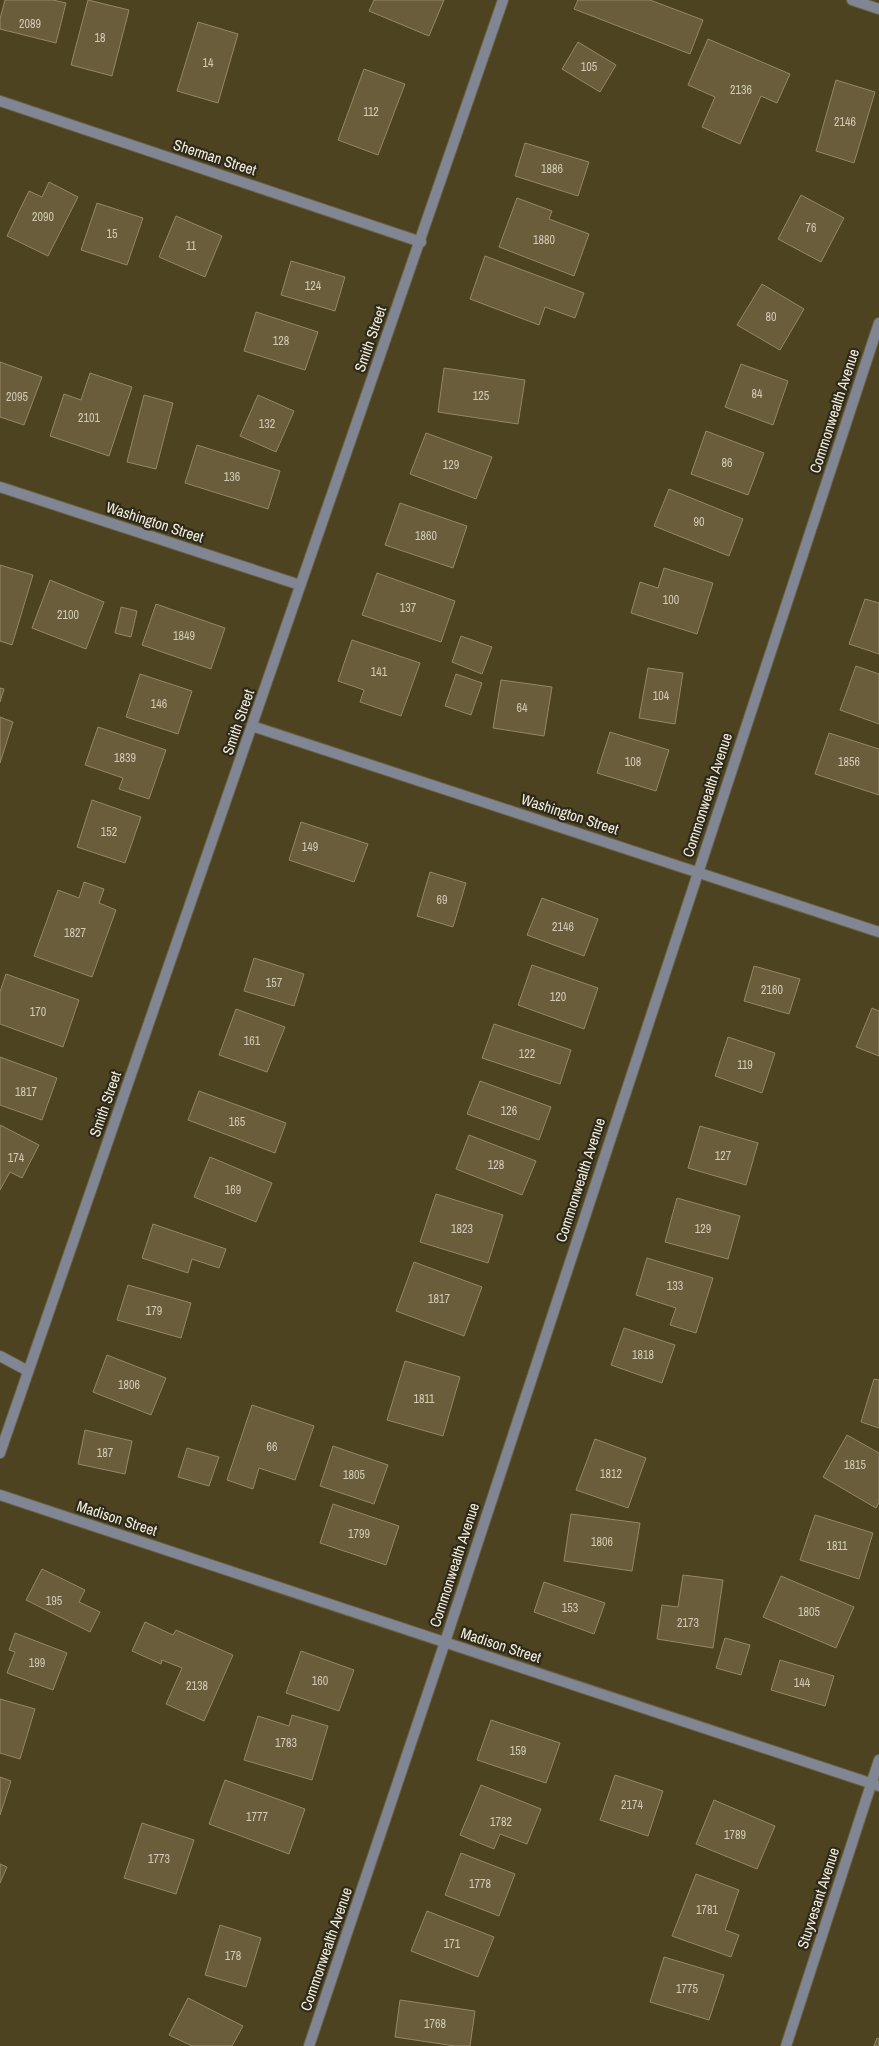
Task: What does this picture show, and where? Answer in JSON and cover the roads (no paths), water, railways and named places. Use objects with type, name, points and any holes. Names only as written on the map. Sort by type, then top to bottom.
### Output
[{"type":"street","name":"Smith Street","points":[[0,1453],[503,0]]},
{"type":"street","points":[[852,0],[879,9]]},
{"type":"street","name":"Sherman Street","points":[[0,101],[420,242]]},
{"type":"street","name":"Commonwealth Avenue","points":[[309,2046],[879,323]]},
{"type":"street","name":"Washington Street","points":[[0,487],[300,585]]},
{"type":"street","name":"Washington Street","points":[[252,726],[879,932]]},
{"type":"street","points":[[0,1356],[28,1371]]},
{"type":"street","name":"Madison Street","points":[[0,1495],[875,1785]]},
{"type":"street","name":"Stuyvesant Avenue","points":[[786,2046],[875,1785],[879,1760]]}]
